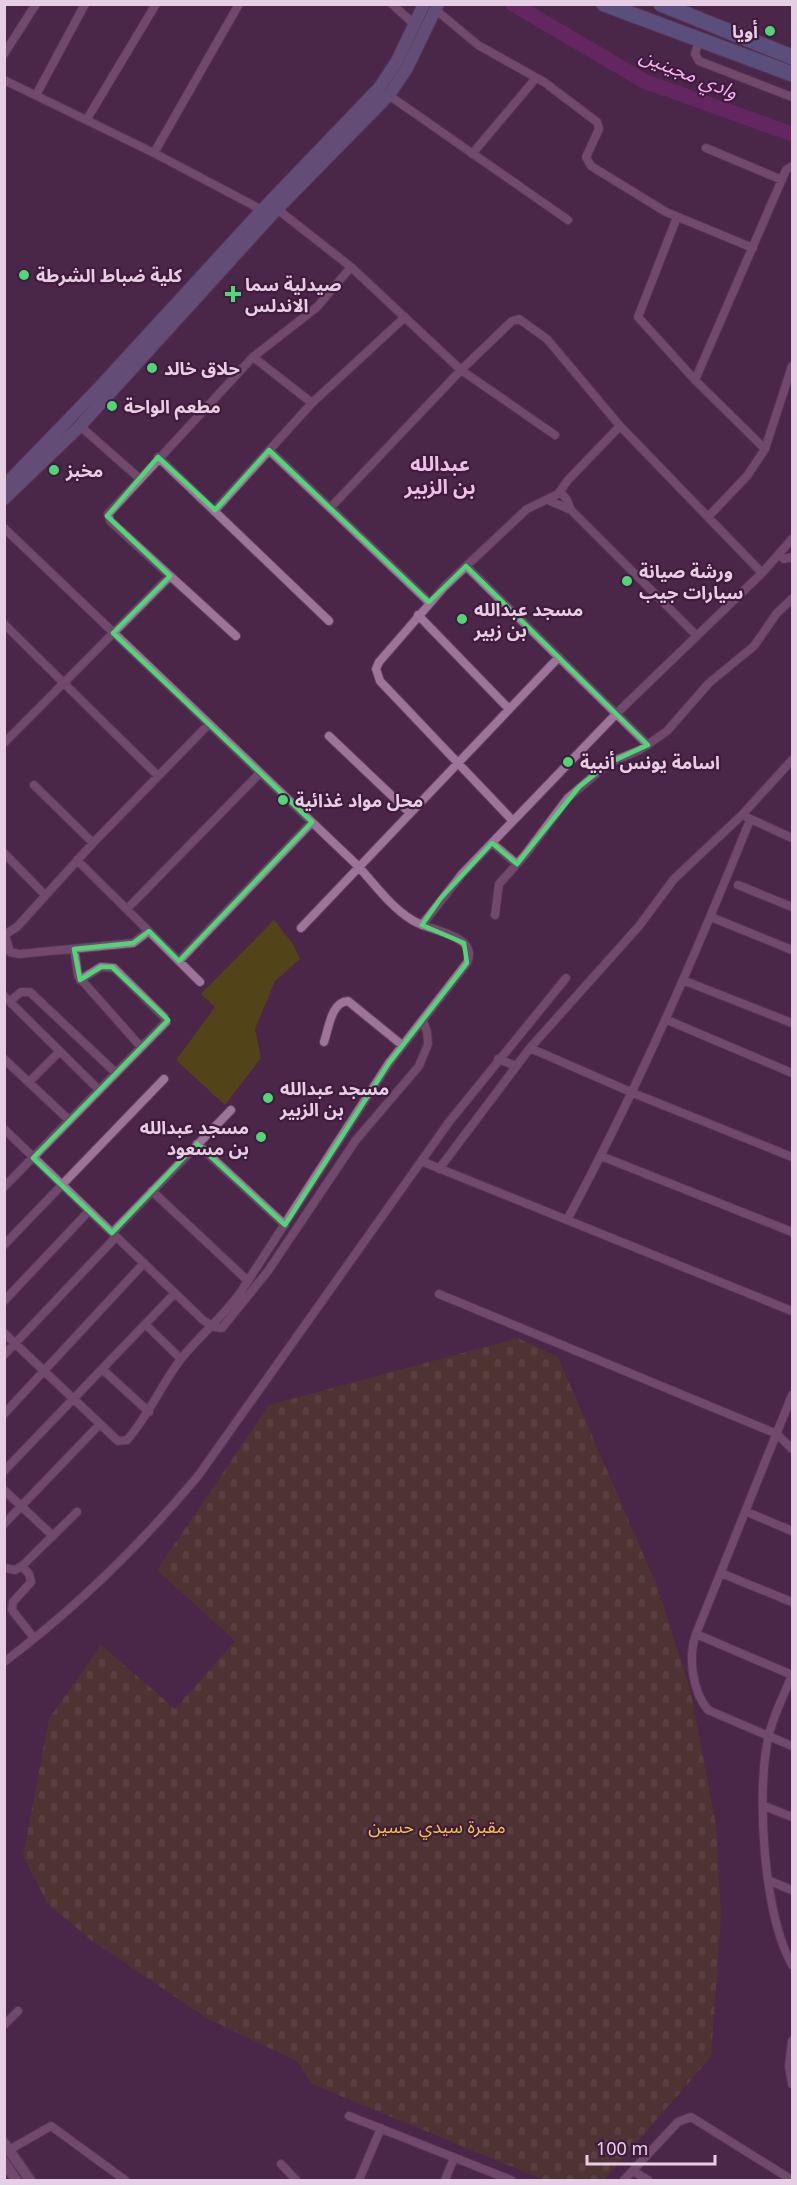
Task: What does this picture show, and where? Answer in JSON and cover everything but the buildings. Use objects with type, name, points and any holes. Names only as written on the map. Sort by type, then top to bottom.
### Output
[{"type":"highway","points":[[604,4],[792,74]]},
{"type":"highway","points":[[661,4],[792,57]]},
{"type":"main road","points":[[4,486],[96,391],[262,210],[384,92],[415,25],[432,6]]},
{"type":"main road","points":[[4,500],[81,426],[407,68],[432,6]]},
{"type":"street","points":[[4,54],[36,4]]},
{"type":"street","points":[[36,95],[85,4]]},
{"type":"street","points":[[87,119],[156,4]]},
{"type":"street","points":[[154,153],[239,4]]},
{"type":"street","points":[[392,4],[415,25]]},
{"type":"street","points":[[432,6],[478,45],[536,78],[597,122],[598,129],[586,157],[591,166],[652,205],[677,218],[753,248]]},
{"type":"street","points":[[699,40],[695,54],[699,61],[792,98]]},
{"type":"street","points":[[472,153],[536,78]]},
{"type":"street","points":[[4,80],[87,119],[262,210]]},
{"type":"street","points":[[384,92],[568,220]]},
{"type":"street","points":[[706,148],[782,180]]},
{"type":"street","points":[[695,380],[782,180],[788,168],[792,166]]},
{"type":"street","points":[[277,209],[351,267],[461,370],[555,435]]},
{"type":"street","points":[[677,218],[638,317],[695,380],[765,449]]},
{"type":"street","points":[[236,636],[107,516],[158,457],[253,357],[317,307],[351,267]]},
{"type":"street","points":[[214,510],[312,403],[405,317]]},
{"type":"street","points":[[332,507],[461,370],[512,321],[523,320],[557,350],[620,426],[762,573]]},
{"type":"street","points":[[253,357],[312,403]]},
{"type":"street","points":[[708,517],[747,476],[765,449],[792,366]]},
{"type":"street","points":[[81,426],[139,478]]},
{"type":"street","points":[[513,821],[377,675],[380,662],[429,602],[526,509],[548,500],[560,491],[620,426]]},
{"type":"street","points":[[269,450],[332,507],[429,602]]},
{"type":"street","points":[[158,457],[329,621]]},
{"type":"street","points":[[560,491],[571,510]]},
{"type":"street","points":[[548,500],[571,510],[697,636]]},
{"type":"street","points":[[4,528],[312,822],[401,912],[422,925],[461,940],[467,947],[469,955],[467,963],[402,1045],[248,1281],[213,1327],[181,1359],[149,1412],[123,1442],[118,1441],[4,1333]]},
{"type":"street","points":[[422,925],[451,886],[513,821],[617,713],[762,573],[792,539]]},
{"type":"street","points":[[779,555],[784,559],[792,557]]},
{"type":"street","points":[[466,566],[648,745]]},
{"type":"street","points":[[5,742],[170,576]]},
{"type":"street","points":[[495,915],[497,888],[558,810],[579,788],[609,764],[648,745],[666,731],[709,683],[753,646],[777,614],[792,599]]},
{"type":"street","points":[[418,615],[509,709]]},
{"type":"street","points":[[4,624],[158,776]]},
{"type":"street","points":[[301,928],[559,657]]},
{"type":"street","points":[[149,931],[133,943],[14,954],[8,948],[5,935],[17,927],[93,843],[209,724]]},
{"type":"street","points":[[329,736],[410,813]]},
{"type":"street","points":[[439,1169],[530,1048],[629,937],[683,869],[742,815],[792,760]]},
{"type":"street","points":[[127,909],[260,773]]},
{"type":"street","points":[[34,785],[93,843]]},
{"type":"street","points":[[742,815],[792,838]]},
{"type":"street","points":[[567,1220],[633,1093],[685,981],[750,820]]},
{"type":"street","points":[[179,961],[312,822]]},
{"type":"street","points":[[492,843],[517,864]]},
{"type":"street","points":[[4,853],[45,895]]},
{"type":"street","points":[[77,860],[200,982]]},
{"type":"street","points":[[738,885],[792,907]]},
{"type":"street","points":[[711,917],[792,950]]},
{"type":"street","points":[[74,949],[76,972],[80,980],[141,1047]]},
{"type":"street","points":[[4,1187],[165,1023],[165,1017],[114,968],[101,967],[80,980]]},
{"type":"street","points":[[4,1662],[34,1638],[135,1546],[198,1476],[420,1161],[498,1059],[566,978]]},
{"type":"street","points":[[685,981],[792,1023]]},
{"type":"street","points":[[99,1090],[7,999],[21,992],[30,992],[116,1073]]},
{"type":"street","points":[[324,1042],[336,1006],[348,1000],[402,1045]]},
{"type":"street","points":[[4,1129],[175,1293],[213,1327],[222,1328],[227,1325],[268,1271],[356,1140],[413,1075],[428,1044],[428,1032],[423,1020]]},
{"type":"street","points":[[667,1020],[792,1073]]},
{"type":"street","points":[[530,1048],[633,1093],[792,1157]]},
{"type":"street","points":[[29,1082],[60,1051]]},
{"type":"street","points":[[4,1059],[69,1120]]},
{"type":"street","points":[[498,1059],[516,1066]]},
{"type":"street","points":[[4,1245],[164,1079]]},
{"type":"street","points":[[4,1355],[152,1191],[231,1110]]},
{"type":"street","points":[[197,1144],[285,1225]]},
{"type":"street","points":[[601,1156],[792,1232]]},
{"type":"street","points":[[420,1161],[792,1311]]},
{"type":"street","points":[[152,1191],[248,1281]]},
{"type":"street","points":[[4,1301],[89,1211]]},
{"type":"street","points":[[4,1414],[144,1263]]},
{"type":"street","points":[[4,1471],[175,1293]]},
{"type":"street","points":[[439,1294],[777,1434],[792,1449]]},
{"type":"street","points":[[145,1324],[181,1359]]},
{"type":"street","points":[[102,1369],[149,1412]]},
{"type":"street","points":[[792,1395],[747,1512],[696,1634],[692,1660],[705,1706],[717,1716],[792,1746]]},
{"type":"street","points":[[4,1524],[100,1424]]},
{"type":"street","points":[[4,1490],[53,1536]]},
{"type":"street","points":[[4,1568],[15,1570],[22,1566],[77,1512]]},
{"type":"street","points":[[747,1512],[792,1531]]},
{"type":"street","points":[[22,1566],[29,1574],[31,1582],[13,1602],[12,1610],[34,1638]]},
{"type":"street","points":[[721,1574],[792,1602]]},
{"type":"street","points":[[696,1634],[792,1675],[768,1737],[764,1806],[770,1881],[777,1927],[792,1965]]},
{"type":"street","points":[[764,1806],[792,1817]]},
{"type":"street","points":[[770,1881],[792,1890]]},
{"type":"street","points":[[4,2025],[18,2011]]},
{"type":"street","points":[[792,2041],[789,2066],[792,2084]]},
{"type":"street","points":[[349,2116],[511,2181]]},
{"type":"street","points":[[624,2181],[678,2122],[691,2117],[698,2119],[792,2181]]},
{"type":"street","points":[[30,2181],[7,2147],[51,2126],[125,2181]]},
{"type":"street","points":[[359,2181],[381,2128]]},
{"type":"street","points":[[445,2181],[454,2158]]},
{"type":"street","points":[[4,2162],[16,2181]]},
{"type":"street","points":[[281,2164],[296,2181]]},
{"type":"street","points":[[633,2171],[648,2181]]},
{"type":"highlighted area","points":[[269,450],[429,602],[466,566],[648,745],[609,763],[579,787],[517,864],[492,843],[441,898],[422,925],[464,943],[467,963],[389,1063],[285,1225],[197,1144],[112,1233],[33,1158],[168,1020],[112,967],[101,967],[80,980],[74,949],[133,943],[149,931],[179,961],[312,822],[113,633],[170,576],[107,516],[158,457],[215,510]]},
{"type":"green space","points":[[274,920],[293,944],[300,959],[275,981],[255,1029],[261,1058],[225,1105],[176,1060],[215,1007],[201,994]]},
{"type":"green space","name":"مقبرة سيدي حسين","points":[[518,1338],[558,1357],[657,1586],[690,1689],[716,1825],[721,1916],[711,2057],[604,2180],[544,2180],[312,2084],[297,2061],[208,2019],[91,1940],[48,1904],[23,1856],[49,1719],[101,1645],[175,1709],[235,1641],[157,1570],[269,1405]]},
{"type":"waterway","name":"وادي مجينين","points":[[513,4],[644,81],[792,134]]},
{"type":"place","name":"أويا","points":[[770,31]]},
{"type":"place","name":"كلية ضباط الشرطة","points":[[24,275]]},
{"type":"place","name":"صيدلية سما الاندلس","points":[[233,294]]},
{"type":"place","name":"حلاق خالد","points":[[152,368]]},
{"type":"place","name":"مطعم الواحة","points":[[112,406]]},
{"type":"place","name":"مخبز","points":[[54,470]]},
{"type":"place","name":"ورشة صيانة سيارات جيب","points":[[627,581]]},
{"type":"place","name":"مسجد عبدالله بن زبير","points":[[462,619]]},
{"type":"place","name":"اسامة يونس أنبية","points":[[568,762]]},
{"type":"place","name":"محل مواد غذائية","points":[[283,800]]},
{"type":"place","name":"مسجد عبدالله بن الزبير","points":[[268,1098]]},
{"type":"place","name":"مسجد عبدالله بن مسعود","points":[[261,1137]]},
{"type":"district","name":"عبدالله بن الزبير","points":[[440,474]]}]
